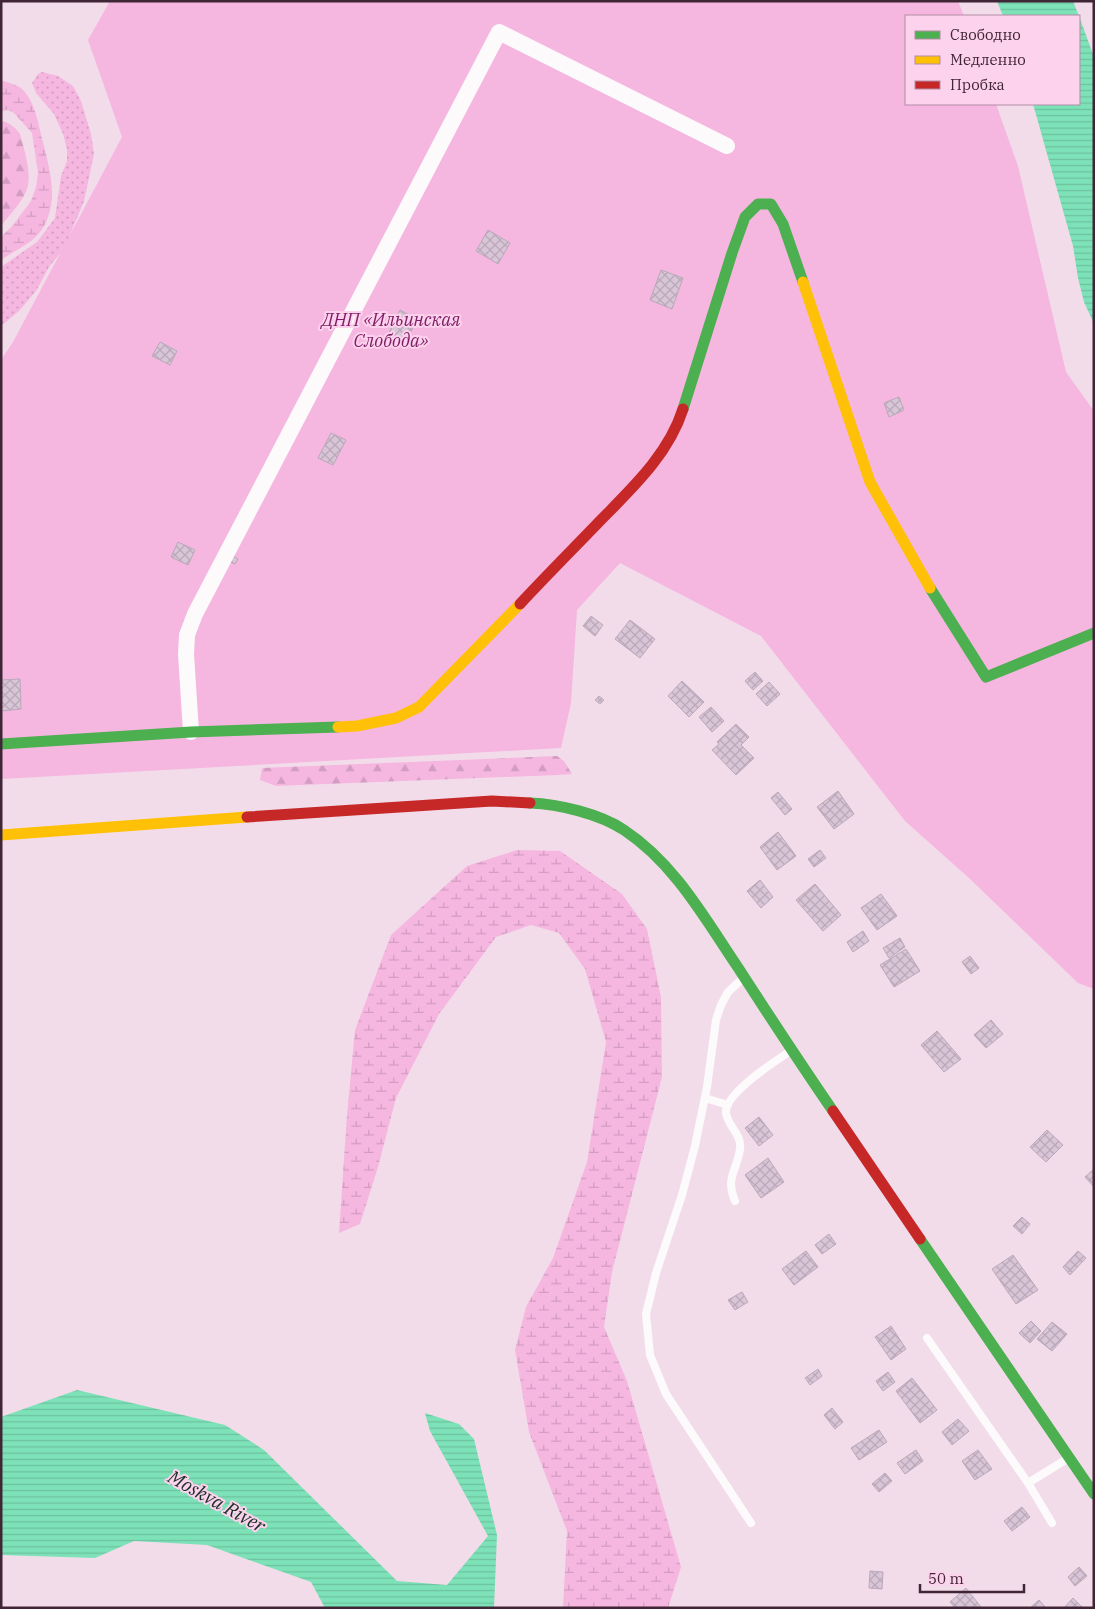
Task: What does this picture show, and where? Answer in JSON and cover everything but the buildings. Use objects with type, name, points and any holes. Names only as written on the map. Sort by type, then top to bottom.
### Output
[{"type":"street","points":[[191,732],[186,654],[188,635],[195,614],[499,32],[727,146]]},
{"type":"street","points":[[1,744],[191,732],[357,726],[396,718],[419,707],[644,476],[665,447],[680,418],[745,217],[758,204],[771,204],[783,224],[870,482],[926,581],[986,677],[1094,633]]},
{"type":"street","points":[[1,836],[461,802],[511,802],[558,806],[591,815],[615,825],[653,852],[683,886],[1094,1494]]},
{"type":"lane","points":[[745,977],[728,992],[720,1006],[695,1146],[682,1195],[649,1297],[646,1314],[648,1341],[655,1369],[666,1394],[751,1523]]},
{"type":"lane","points":[[735,1201],[730,1190],[740,1146],[738,1136],[726,1115],[728,1105],[731,1099],[761,1072],[792,1049]]},
{"type":"lane","points":[[705,1098],[728,1105]]},
{"type":"lane","points":[[927,1338],[1028,1483],[1052,1523]]},
{"type":"lane","points":[[1028,1483],[1068,1458]]},
{"type":"green space","name":"ДНП «Ильинская Слобода»","points":[[110,1],[958,1],[964,15],[905,15],[905,105],[996,105],[1018,166],[1066,372],[1094,411],[1094,989],[1078,983],[969,878],[905,821],[761,636],[620,563],[577,610],[571,703],[561,748],[1,779],[1,360],[13,342],[122,137],[88,40]]},
{"type":"green space","points":[[42,72],[58,76],[73,86],[81,101],[91,134],[94,154],[84,201],[65,247],[49,267],[36,291],[19,311],[1,326],[1,267],[37,242],[55,218],[61,176],[67,161],[67,149],[63,134],[54,114],[36,93],[32,83],[38,74]]},
{"type":"green space","points":[[1,80],[22,89],[33,107],[48,164],[52,196],[51,207],[43,228],[35,238],[1,260],[1,237],[13,225],[31,201],[38,173],[32,133],[14,113],[8,110],[1,111]]},
{"type":"green space","points":[[1,121],[12,126],[20,134],[27,160],[29,180],[23,197],[1,226]]},
{"type":"green space","points":[[557,756],[564,761],[572,774],[276,786],[260,780],[262,768]]},
{"type":"green space","points":[[517,850],[560,851],[622,894],[647,929],[661,997],[662,1077],[612,1272],[604,1327],[627,1381],[681,1567],[668,1608],[563,1608],[567,1531],[529,1432],[515,1350],[526,1307],[553,1258],[587,1162],[606,1042],[585,969],[559,933],[531,925],[496,937],[439,1014],[396,1098],[378,1167],[360,1224],[339,1233],[355,1030],[391,935],[467,866]]},
{"type":"water","points":[[997,1],[1073,1],[1079,15],[1003,15]]},
{"type":"water","points":[[1080,19],[1094,57],[1094,324],[1084,302],[1073,246],[1033,105],[1080,105]]},
{"type":"water","name":"Moskva River","points":[[77,1390],[225,1425],[264,1450],[397,1581],[447,1585],[488,1536],[430,1431],[425,1413],[459,1424],[474,1439],[497,1535],[494,1608],[325,1608],[311,1582],[207,1545],[134,1541],[95,1558],[1,1555],[1,1417]]},
{"type":"traffic: fast","points":[[683,409],[745,217],[758,204],[771,204],[783,224],[803,282]]},
{"type":"traffic: fast","points":[[930,588],[986,677],[1094,633]]},
{"type":"traffic: fast","points":[[1,744],[191,732],[338,727]]},
{"type":"traffic: fast","points":[[530,803],[554,805],[603,819],[624,830],[658,858],[700,910],[833,1111]]},
{"type":"traffic: fast","points":[[920,1239],[1094,1494]]},
{"type":"traffic: slow","points":[[803,282],[870,482],[930,588]]},
{"type":"traffic: slow","points":[[338,727],[357,726],[396,718],[419,707],[520,604]]},
{"type":"traffic: slow","points":[[1,835],[247,817]]},
{"type":"traffic: jam","points":[[520,604],[647,471],[668,442],[683,409]]},
{"type":"traffic: jam","points":[[247,817],[492,801],[530,803]]},
{"type":"traffic: jam","points":[[833,1111],[920,1239]]}]
